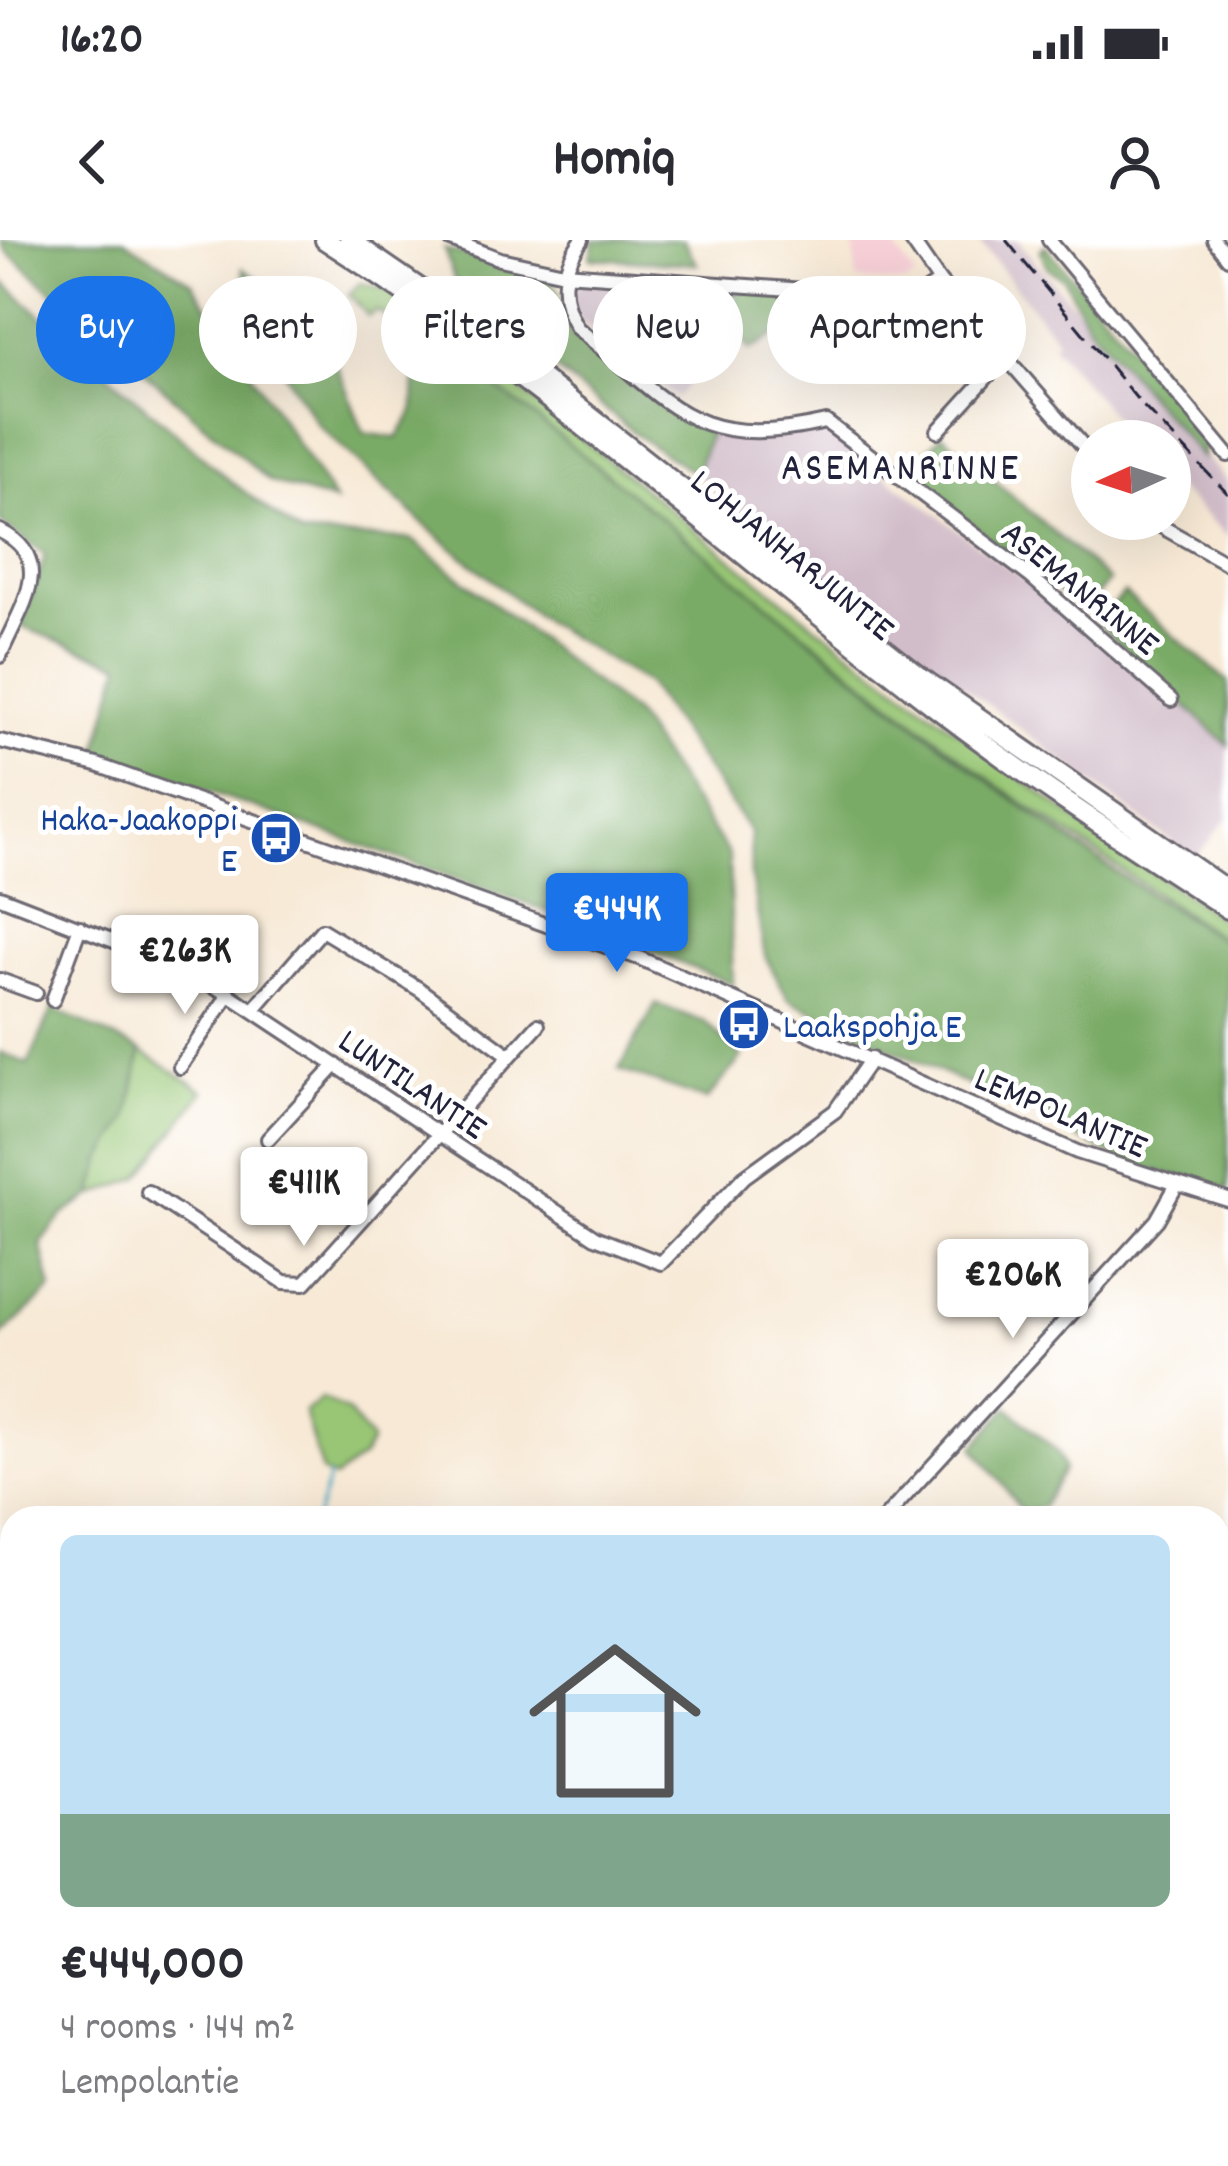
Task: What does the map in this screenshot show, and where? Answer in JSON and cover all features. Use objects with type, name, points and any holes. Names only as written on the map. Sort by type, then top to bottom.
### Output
[{"type":"highway","name":"LOHJANHARJUNTIE","points":[[325,240],[463,332],[915,692],[1064,802],[1228,909]]},
{"type":"highway","name":"LOHJANHARJUNTIE","points":[[349,240],[550,383],[923,680],[1228,891]]},
{"type":"street","points":[[452,240],[500,259],[564,273],[767,287]]},
{"type":"street","points":[[564,273],[582,240]]},
{"type":"street","points":[[911,240],[936,276]]},
{"type":"street","points":[[1049,240],[1228,455]]},
{"type":"street","points":[[1214,240],[1228,257]]},
{"type":"street","name":"ASEMANRINNE","points":[[564,273],[566,309],[577,328],[699,425],[758,434],[826,422],[1031,578],[1171,700]]},
{"type":"street","points":[[1026,379],[1071,432]]},
{"type":"street","points":[[938,430],[980,384]]},
{"type":"street","points":[[0,531],[23,542],[33,557],[31,578],[0,656]]},
{"type":"street","points":[[1185,540],[1228,564]]},
{"type":"street","name":"LEMPOLANTIE","points":[[0,742],[98,765],[578,935],[1077,1152],[1175,1188],[1228,1200]]},
{"type":"street","name":"LUNTILANTIE","points":[[0,897],[163,960],[229,994],[436,1136],[595,1237],[661,1263],[744,1178],[835,1111],[871,1059]]},
{"type":"street","points":[[53,1000],[80,927]]},
{"type":"street","points":[[253,1010],[322,930],[419,989],[509,1055]]},
{"type":"street","points":[[0,980],[36,993]]},
{"type":"street","points":[[180,1067],[229,994]]},
{"type":"street","points":[[148,1192],[284,1282],[304,1283],[538,1025]]},
{"type":"street","points":[[268,1139],[336,1065]]},
{"type":"street","points":[[896,1506],[1157,1220],[1175,1188]]},
{"type":"shaded area","points":[[853,240],[889,240],[915,276],[857,276]]},
{"type":"shaded area","points":[[978,240],[1017,240],[1173,420],[1116,420],[1052,345],[1057,339],[1026,300],[1026,276],[1007,276]]},
{"type":"shaded area","points":[[593,282],[593,331],[578,319],[571,299],[577,286]]},
{"type":"shaded area","points":[[659,384],[688,384],[677,398]]},
{"type":"shaded area","points":[[815,432],[836,439],[1161,682],[1228,745],[1228,818],[1194,859],[765,537],[696,474],[709,434],[756,438]]},
{"type":"shaded area","points":[[1191,440],[1228,483],[1228,537],[1191,502]]},
{"type":"green space","points":[[1,240],[124,240],[192,282],[199,293],[199,384],[258,384],[335,502],[270,482],[158,384],[175,384],[175,276],[36,277],[4,249]]},
{"type":"green space","points":[[594,240],[683,240],[697,264],[591,258]]},
{"type":"green space","points":[[1045,245],[1206,434],[1202,458],[1191,445],[1191,420],[1169,420],[1088,325],[1064,279],[1048,268],[1040,251]]},
{"type":"green space","points":[[444,249],[541,276],[453,276]]},
{"type":"green space","points":[[0,279],[36,311],[36,384],[120,384],[228,479],[301,535],[411,539],[633,713],[729,855],[733,984],[567,918],[97,752],[121,664],[22,627],[45,555],[0,522]]},
{"type":"green space","points":[[357,286],[381,288],[381,313],[368,316],[357,303]]},
{"type":"green space","points":[[743,289],[767,291],[767,340],[750,350],[743,341]]},
{"type":"green space","points":[[569,332],[593,349],[593,384],[640,384],[709,434],[696,474],[642,439],[569,380]]},
{"type":"green space","points":[[292,384],[344,384],[364,433],[397,438],[414,411],[415,384],[490,384],[1010,796],[1228,943],[1228,1190],[1131,1164],[1071,1135],[1058,1120],[959,1081],[788,999],[765,956],[751,877],[750,832],[646,683],[540,619],[427,527],[318,425]]},
{"type":"green space","points":[[486,384],[513,384],[811,622],[1091,830],[1228,923],[1228,943],[997,785]]},
{"type":"green space","points":[[942,434],[1109,581],[1084,611],[906,475]]},
{"type":"green space","points":[[1124,593],[1228,682],[1228,745],[1096,622]]},
{"type":"green space","points":[[656,1004],[705,1022],[742,1057],[707,1100],[619,1070]]},
{"type":"green space","points":[[53,1008],[141,1051],[128,1119],[102,1160],[92,1196],[63,1215],[41,1244],[52,1289],[0,1337],[0,1052],[28,1064]]},
{"type":"green space","points":[[141,1051],[204,1091],[139,1178],[92,1196],[101,1160],[128,1119]]},
{"type":"green space","points":[[322,1398],[347,1411],[371,1441],[363,1457],[334,1479],[322,1472],[304,1412]]},
{"type":"green space","points":[[1008,1407],[1058,1452],[1064,1469],[1043,1506],[1018,1506],[974,1447]]},
{"type":"waterway","points":[[320,1506],[329,1476]]},
{"type":"railway","points":[[1006,240],[1142,405],[1228,494]]},
{"type":"place","name":"Haka-Jaakoppi E","points":[[276,838]]},
{"type":"place","name":"Laakspohja E","points":[[744,1024]]},
{"type":"district","name":"ASEMANRINNE","points":[[901,465]]}]
